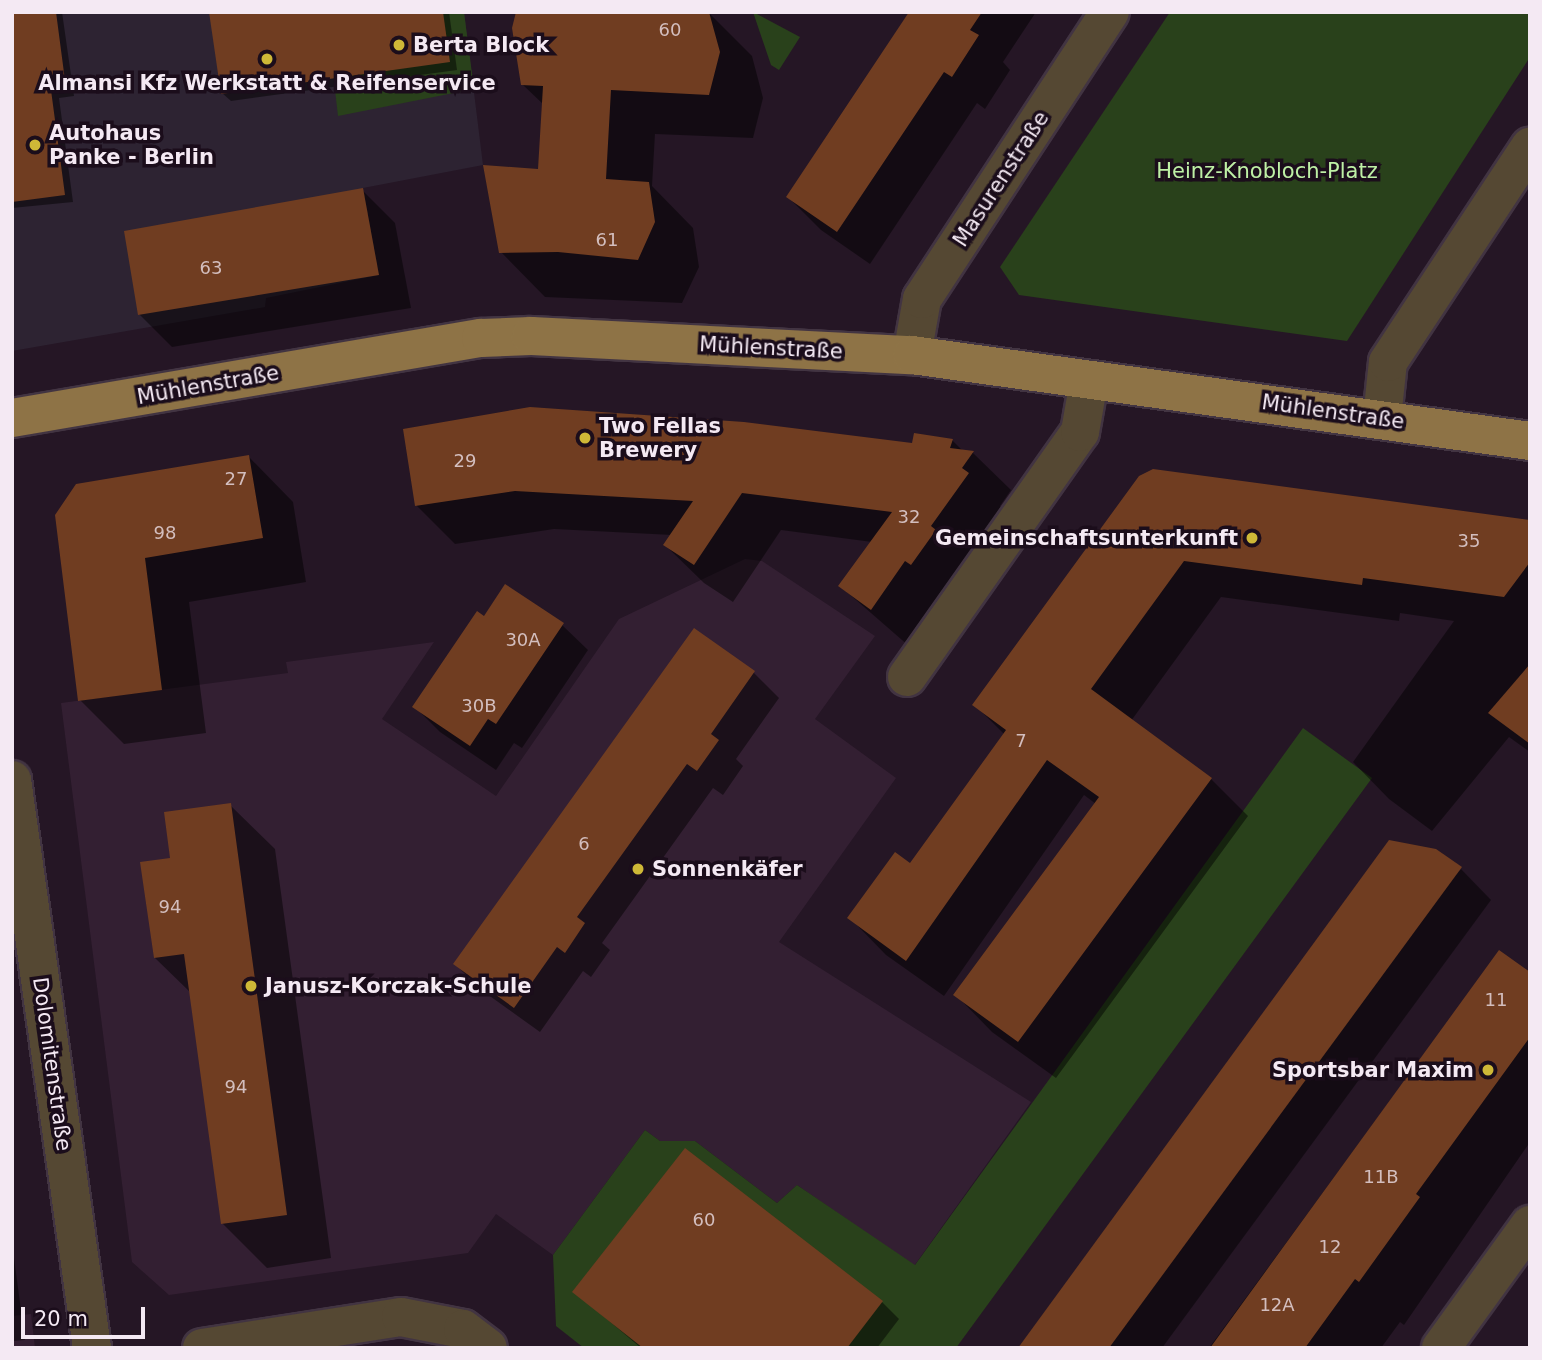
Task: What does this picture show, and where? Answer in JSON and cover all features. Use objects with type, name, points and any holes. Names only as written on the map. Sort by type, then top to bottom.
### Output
[{"type":"main road","name":"Mühlenstraße","points":[[12,418],[481,338],[531,336],[912,355],[1382,418],[1530,441]]},
{"type":"street","name":"Masurenstraße","points":[[912,355],[922,299],[1110,12]]},
{"type":"street","points":[[1382,418],[1388,362],[1530,147]]},
{"type":"street","points":[[907,677],[1080,432],[1089,380]]},
{"type":"street","name":"Dolomitenstraße","points":[[12,780],[92,1348]]},
{"type":"street","points":[[1441,1348],[1530,1226]]},
{"type":"street","points":[[202,1348],[401,1317],[463,1329],[488,1348]]},
{"type":"shaded area","points":[[12,12],[464,12],[483,165],[363,188],[379,275],[266,298],[265,307],[12,351]]},
{"type":"shaded area","points":[[745,559],[762,561],[875,636],[815,719],[896,778],[779,942],[1031,1102],[914,1266],[797,1185],[777,1203],[695,1141],[660,1141],[645,1130],[553,1255],[496,1214],[468,1253],[169,1295],[132,1262],[61,703],[288,673],[286,662],[434,642],[382,719],[496,796],[619,619]]},
{"type":"shaded area","points":[[31,1314],[35,1348],[12,1348],[12,1316]]},
{"type":"green space","name":"Berta Block","points":[[326,12],[464,12],[474,89],[338,116]]},
{"type":"green space","points":[[753,12],[800,37],[779,70],[771,65]]},
{"type":"green space","name":"Heinz-Knobloch-Platz","points":[[1170,12],[1530,12],[1530,57],[1347,341],[1019,295],[1000,267]]},
{"type":"green space","points":[[1303,728],[1372,778],[956,1348],[584,1348],[556,1326],[553,1255],[645,1130],[660,1141],[695,1141],[777,1203],[797,1185],[915,1265]]},
{"type":"building","points":[[12,12],[56,12],[66,88],[51,90],[65,195],[12,202]]},
{"type":"building","points":[[209,12],[443,12],[450,62],[221,94]]},
{"type":"building","points":[[516,12],[709,12],[720,52],[709,95],[611,90],[606,179],[649,182],[655,222],[638,260],[558,252],[499,253],[483,165],[538,169],[543,86],[521,85],[512,28]]},
{"type":"building","points":[[909,12],[982,12],[970,30],[979,35],[952,77],[944,72],[837,232],[786,197]]},
{"type":"building","points":[[363,188],[379,275],[138,315],[124,231]]},
{"type":"building","points":[[530,407],[744,422],[912,443],[914,433],[953,439],[950,448],[974,451],[962,468],[969,473],[931,526],[936,530],[911,565],[905,561],[871,610],[838,586],[892,512],[742,493],[694,565],[663,545],[693,501],[515,491],[415,506],[403,429]]},
{"type":"building","points":[[249,455],[263,538],[145,558],[162,690],[78,701],[55,515],[76,484]]},
{"type":"building","points":[[1153,469],[1530,520],[1530,562],[1504,597],[1363,578],[1362,585],[1184,561],[1091,689],[1212,778],[1018,1042],[953,995],[1099,797],[1047,760],[906,961],[847,918],[895,852],[910,863],[1006,730],[972,705],[1139,476]]},
{"type":"building","points":[[505,584],[564,623],[496,724],[488,719],[470,746],[412,707],[477,611],[484,616]]},
{"type":"building","points":[[694,628],[755,671],[711,734],[719,740],[697,771],[687,764],[577,917],[585,923],[565,953],[557,947],[514,1008],[453,964]]},
{"type":"building","points":[[1530,664],[1530,744],[1488,713]]},
{"type":"building","points":[[231,803],[287,1215],[221,1224],[184,954],[154,958],[140,862],[170,858],[164,812]]},
{"type":"building","points":[[1389,840],[1436,849],[1462,867],[1109,1348],[1018,1348]]},
{"type":"building","points":[[1499,950],[1530,972],[1530,1037],[1416,1194],[1420,1197],[1359,1282],[1355,1279],[1305,1348],[1210,1348]]},
{"type":"building","points":[[685,1148],[883,1301],[847,1348],[643,1348],[572,1292]]},
{"type":"place","name":"Berta Block","points":[[399,45]]},
{"type":"place","name":"Almansi Kfz Werkstatt & Reifenservice","points":[[267,59]]},
{"type":"place","name":"Autohaus Panke - Berlin","points":[[35,145]]},
{"type":"place","name":"Two Fellas Brewery","points":[[585,438]]},
{"type":"place","name":"Gemeinschaftsunterkunft","points":[[1252,538]]},
{"type":"place","name":"Sonnenkäfer","points":[[638,869]]},
{"type":"place","name":"Janusz-Korczak-Schule","points":[[251,986]]},
{"type":"place","name":"Sportsbar Maxim","points":[[1488,1070]]}]
